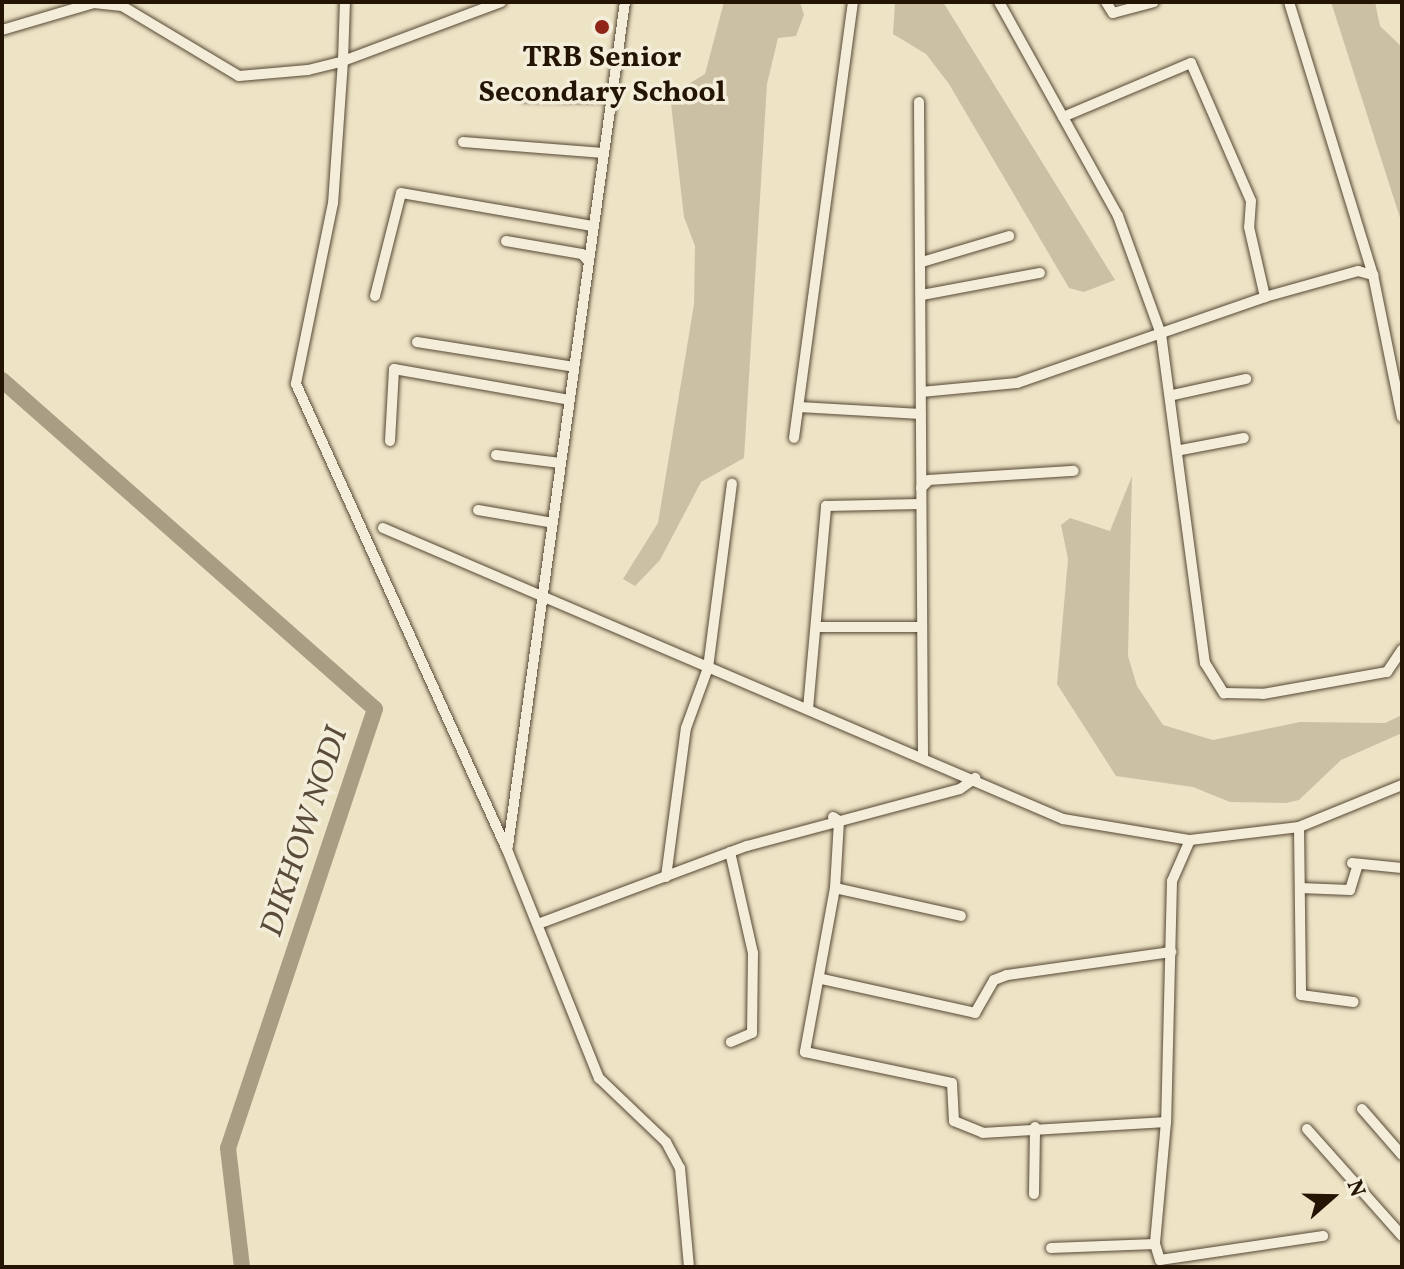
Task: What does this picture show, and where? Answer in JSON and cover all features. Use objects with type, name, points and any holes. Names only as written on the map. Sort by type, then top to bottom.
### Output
[{"type":"street","points":[[345,2],[333,203],[296,384],[508,852],[599,1078],[666,1142],[680,1168],[689,1267]]},
{"type":"street","points":[[2,30],[108,4],[239,76],[343,61],[488,4],[501,2]]},
{"type":"street","points":[[508,852],[625,2]]},
{"type":"street","points":[[794,438],[853,2]]},
{"type":"street","points":[[999,2],[1118,216],[1161,334],[1181,450],[1205,663],[1224,693],[1355,680],[1387,672],[1402,650]]},
{"type":"street","points":[[1106,2],[1113,13],[1154,2]]},
{"type":"street","points":[[1289,2],[1373,275],[1402,417]]},
{"type":"street","points":[[1063,117],[1191,63],[1251,201],[1249,227],[1265,297]]},
{"type":"street","points":[[523,96],[611,97]]},
{"type":"street","points":[[919,102],[923,757]]},
{"type":"street","points":[[463,142],[604,153]]},
{"type":"street","points":[[375,296],[401,193],[593,226]]},
{"type":"street","points":[[922,262],[1009,236]]},
{"type":"street","points":[[506,241],[582,254],[588,261]]},
{"type":"street","points":[[921,392],[1017,383],[1265,297],[1358,271],[1373,275]]},
{"type":"street","points":[[922,295],[1040,273]]},
{"type":"street","points":[[417,342],[574,367]]},
{"type":"street","points":[[390,441],[394,369],[569,400]]},
{"type":"street","points":[[1173,395],[1246,379]]},
{"type":"street","points":[[799,407],[921,414]]},
{"type":"street","points":[[1181,450],[1244,438]]},
{"type":"street","points":[[496,455],[561,463]]},
{"type":"street","points":[[921,488],[929,480],[1074,471]]},
{"type":"street","points":[[666,877],[686,728],[708,668],[732,484]]},
{"type":"street","points":[[808,709],[826,506],[921,504]]},
{"type":"street","points":[[478,510],[553,523]]},
{"type":"street","points":[[383,528],[543,599],[975,778],[1063,819],[1190,840],[1299,827],[1402,785]]},
{"type":"street","points":[[817,627],[921,627]]},
{"type":"street","points":[[538,924],[833,817],[960,789],[975,778]]},
{"type":"street","points":[[833,817],[839,821],[835,888],[822,979],[805,1052],[952,1083],[954,1121],[983,1133],[1035,1127],[1166,1122]]},
{"type":"street","points":[[1299,827],[1301,995],[1354,1002]]},
{"type":"street","points":[[1190,840],[1172,881],[1166,1122],[1155,1244],[1160,1260],[1172,1264],[1323,1236]]},
{"type":"street","points":[[730,852],[753,953],[752,1033],[731,1042]]},
{"type":"street","points":[[1300,888],[1350,890],[1354,864],[1402,868]]},
{"type":"street","points":[[835,888],[961,916]]},
{"type":"street","points":[[822,979],[975,1013],[994,980],[1007,975],[1171,952]]},
{"type":"street","points":[[1362,1109],[1402,1155]]},
{"type":"street","points":[[1034,1194],[1035,1127]]},
{"type":"street","points":[[1307,1129],[1402,1236]]},
{"type":"street","points":[[1051,1248],[1155,1244]]},
{"type":"shaded area","points":[[724,2],[800,2],[804,15],[796,36],[778,38],[767,84],[744,458],[701,482],[660,560],[635,586],[623,579],[658,523],[694,304],[695,246],[684,217],[670,95],[705,74]]},
{"type":"shaded area","points":[[895,2],[943,2],[1115,280],[1084,292],[1069,288],[949,84],[926,54],[893,34]]},
{"type":"shaded area","points":[[1331,2],[1375,2],[1380,26],[1402,47],[1402,224]]},
{"type":"shaded area","points":[[1132,476],[1128,656],[1137,686],[1163,725],[1213,740],[1300,722],[1385,723],[1402,715],[1402,733],[1341,760],[1299,800],[1286,803],[1230,802],[1193,787],[1116,776],[1057,684],[1068,559],[1061,525],[1070,518],[1110,531]]},
{"type":"waterway","name":"DIKHOW NODI","points":[[2,380],[375,709],[228,1148],[242,1267]]},
{"type":"place","name":"TRB Senior Secondary School","points":[[602,27]]}]
